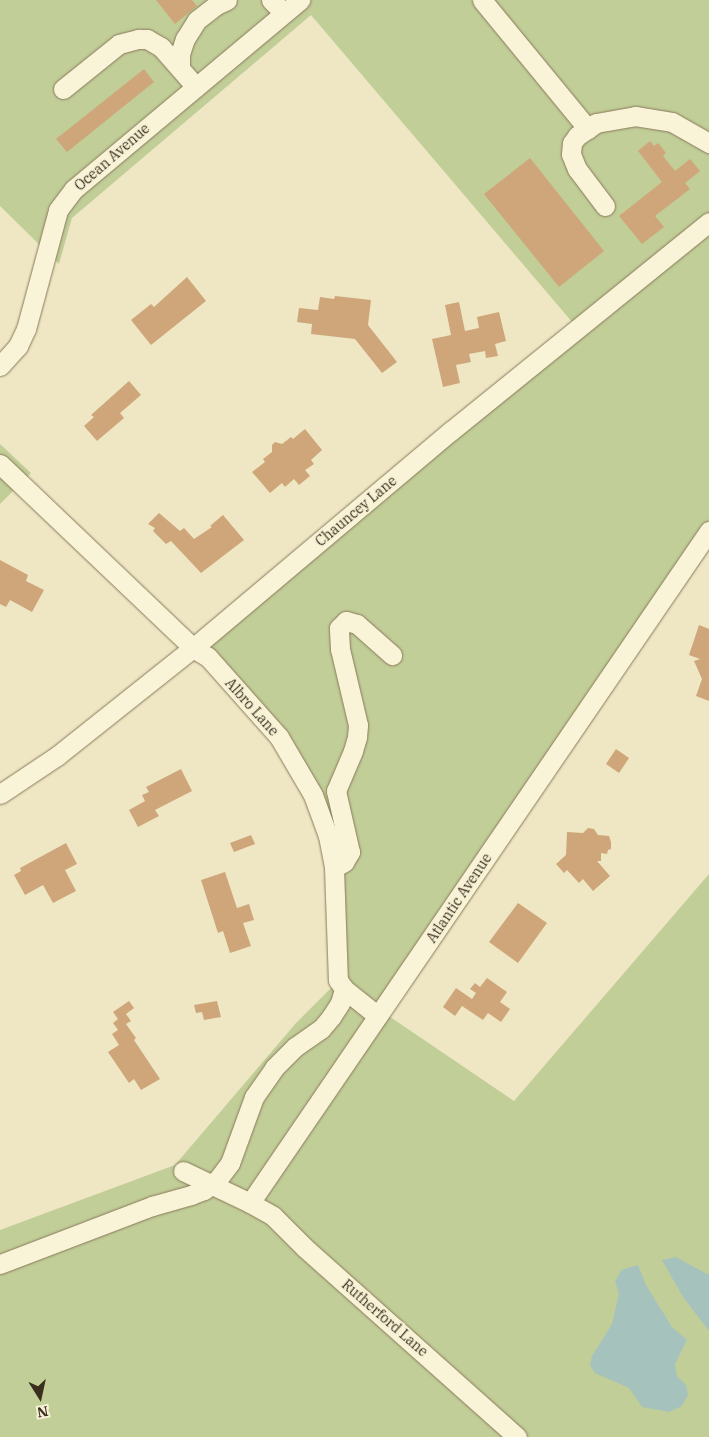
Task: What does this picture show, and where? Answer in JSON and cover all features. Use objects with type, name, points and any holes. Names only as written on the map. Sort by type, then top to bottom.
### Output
[{"type":"street","name":"Ocean Avenue","points":[[0,366],[18,346],[26,329],[58,210],[74,189],[196,87],[278,6],[300,0]]},
{"type":"street","points":[[482,0],[588,129]]},
{"type":"street","points":[[180,67],[180,54],[185,39],[198,20],[224,1]]},
{"type":"street","points":[[63,89],[119,44],[138,39],[147,39],[161,47],[196,87]]},
{"type":"street","points":[[605,206],[577,169],[571,154],[572,142],[596,123],[635,116],[672,122],[709,143]]},
{"type":"street","name":"Chauncey Lane","points":[[0,794],[56,756],[193,648],[450,432],[709,222]]},
{"type":"street","name":"Albro Lane","points":[[0,464],[193,648],[208,658],[279,737],[314,795],[328,836],[334,868],[338,917],[337,976],[344,989]]},
{"type":"street","name":"Atlantic Avenue","points":[[250,1202],[709,531]]},
{"type":"street","points":[[334,868],[344,862],[350,852],[336,792],[358,737],[358,725],[340,649],[339,628],[346,621],[357,624],[392,655]]},
{"type":"street","points":[[0,1264],[152,1206],[191,1195],[211,1184],[230,1163],[254,1097],[274,1068],[294,1048],[321,1029],[331,1017],[340,1003],[344,989],[378,1016]]},
{"type":"street","points":[[183,1171],[250,1202]]},
{"type":"street","name":"Rutherford Lane","points":[[250,1202],[273,1216],[305,1248],[517,1437]]},
{"type":"green space","points":[[0,0],[709,0],[709,520],[377,1008],[514,1101],[709,874],[709,1437],[0,1437],[0,1230],[175,1165],[296,1023],[333,986],[321,794],[200,647],[578,329],[311,15],[72,218],[59,264],[0,206]]},
{"type":"green space","points":[[0,444],[31,473],[0,504]]},
{"type":"water","points":[[676,1257],[709,1275],[709,1331],[683,1297],[662,1260]]},
{"type":"water","points":[[638,1265],[646,1285],[672,1327],[687,1340],[675,1364],[677,1376],[686,1385],[688,1395],[682,1406],[669,1412],[642,1407],[629,1388],[595,1373],[590,1365],[592,1356],[612,1324],[619,1293],[615,1282],[621,1270]]},
{"type":"building","points":[[156,0],[192,0],[197,6],[175,24]]},
{"type":"building","points":[[144,69],[154,82],[67,152],[56,139]]},
{"type":"building","points":[[650,141],[654,146],[658,143],[666,153],[663,156],[675,171],[690,159],[700,171],[685,183],[690,189],[655,216],[664,227],[642,244],[619,216],[662,182],[638,151]]},
{"type":"building","points":[[530,158],[604,251],[559,287],[484,194]]},
{"type":"building","points":[[187,277],[206,301],[151,345],[131,320],[151,304],[154,307]]},
{"type":"building","points":[[335,296],[371,300],[368,325],[397,362],[382,373],[355,339],[311,334],[312,324],[297,322],[299,308],[318,310],[320,297],[334,299]]},
{"type":"building","points":[[459,302],[465,331],[479,328],[477,317],[499,312],[506,341],[495,344],[498,356],[486,358],[485,351],[469,354],[471,362],[456,365],[460,383],[443,387],[432,339],[451,335],[445,305]]},
{"type":"building","points":[[129,381],[141,395],[120,413],[124,418],[97,441],[84,426],[94,417],[91,415]]},
{"type":"building","points":[[305,429],[322,450],[311,460],[314,464],[305,470],[310,476],[299,485],[294,479],[285,487],[282,483],[270,493],[252,472],[265,462],[263,459],[272,452],[272,445],[275,442],[282,444],[291,437],[293,439]]},
{"type":"building","points":[[159,513],[180,531],[184,528],[194,539],[212,527],[210,526],[223,515],[244,540],[201,573],[171,541],[166,544],[153,531],[155,528],[148,524]]},
{"type":"building","points":[[0,560],[28,575],[26,581],[44,590],[32,612],[10,600],[6,607],[0,604]]},
{"type":"building","points":[[699,625],[709,629],[709,701],[696,696],[702,679],[694,661],[700,659],[689,655]]},
{"type":"building","points":[[616,749],[629,758],[619,773],[606,764]]},
{"type":"building","points":[[181,769],[192,791],[155,810],[159,816],[138,827],[129,810],[145,801],[142,795],[149,792],[146,787]]},
{"type":"building","points":[[588,828],[594,829],[598,835],[609,836],[611,842],[611,849],[608,850],[607,854],[601,853],[601,861],[597,861],[610,876],[593,891],[583,879],[579,883],[567,870],[564,873],[556,864],[566,855],[567,832],[583,833]]},
{"type":"building","points":[[251,835],[255,844],[234,852],[230,843]]},
{"type":"building","points":[[66,843],[77,864],[65,870],[76,891],[53,903],[43,885],[25,895],[14,875],[21,871],[20,868]]},
{"type":"building","points":[[225,872],[237,908],[249,904],[254,920],[243,923],[251,946],[230,953],[223,931],[218,933],[201,880]]},
{"type":"building","points":[[518,903],[547,923],[518,963],[489,942]]},
{"type":"building","points":[[487,978],[507,992],[500,1002],[510,1009],[501,1022],[488,1013],[483,1020],[462,1006],[455,1016],[443,1007],[456,988],[472,999],[476,993],[470,989],[475,983],[480,987]]},
{"type":"building","points":[[129,1001],[134,1008],[126,1014],[131,1021],[126,1024],[136,1038],[134,1040],[160,1079],[141,1090],[134,1079],[129,1083],[108,1052],[119,1045],[112,1034],[118,1030],[113,1023],[118,1019],[113,1012]]},
{"type":"building","points":[[217,1001],[221,1017],[204,1020],[202,1012],[196,1013],[194,1005]]}]
